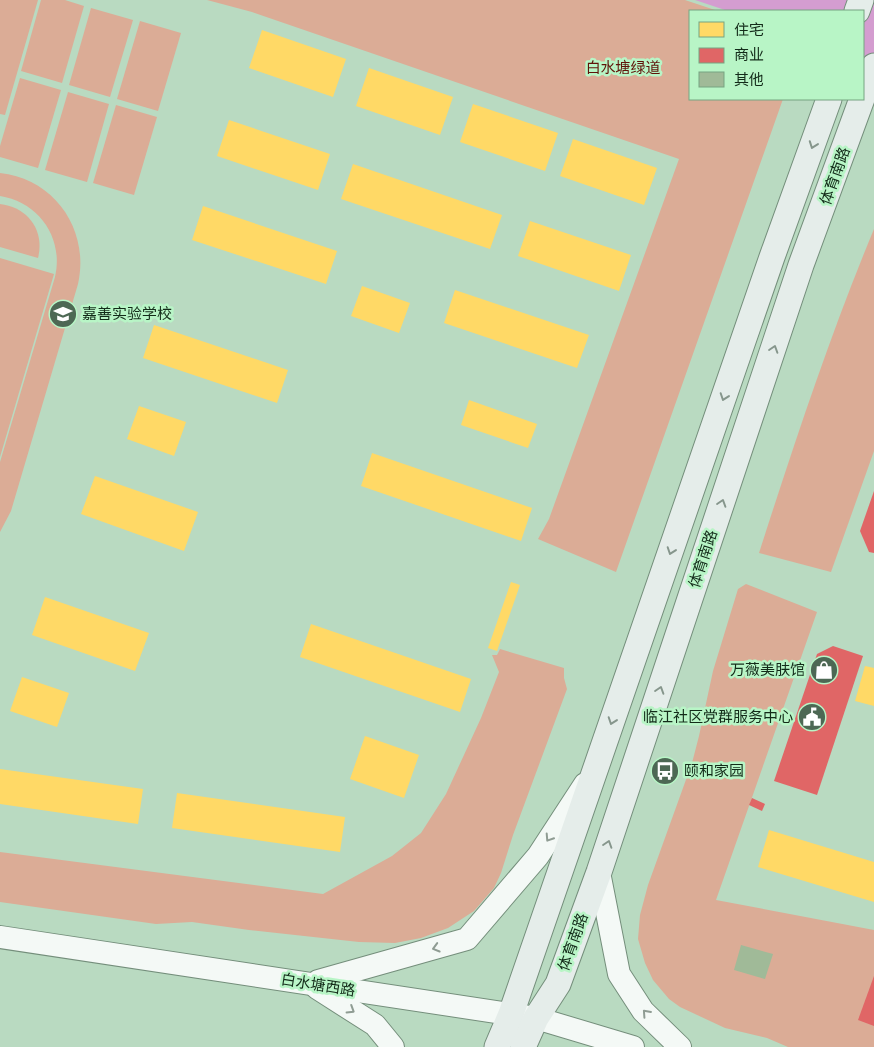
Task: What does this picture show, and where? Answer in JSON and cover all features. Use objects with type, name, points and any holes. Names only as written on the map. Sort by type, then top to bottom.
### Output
[{"type":"main road","name":"体育南路","points":[[864,95],[874,66]]},
{"type":"main road","points":[[497,1047],[511,1014],[829,100]]},
{"type":"main road","name":"体育南路","points":[[523,1047],[536,1018],[558,984],[599,872],[798,274],[862,100]]},
{"type":"street","points":[[310,983],[467,938],[538,856],[595,768]]},
{"type":"street","points":[[599,872],[619,974],[643,1011],[680,1047]]},
{"type":"street","name":"白水塘西路","points":[[0,937],[536,1018],[633,1047]]},
{"type":"street","points":[[310,983],[375,1025],[393,1047]]},
{"type":"green space","points":[[0,0],[38,0],[5,115],[0,114]]},
{"type":"green space","points":[[41,0],[65,0],[84,6],[62,83],[21,71]]},
{"type":"green space","name":"白水塘绿道","points":[[207,0],[685,0],[715,10],[689,10],[689,100],[783,100],[616,572],[538,539],[549,519],[679,159],[252,12]]},
{"type":"green space","points":[[91,8],[133,20],[110,97],[69,85]]},
{"type":"green space","points":[[140,21],[181,33],[158,111],[117,99]]},
{"type":"green space","points":[[20,78],[61,90],[38,168],[0,157],[0,146]]},
{"type":"green space","points":[[68,92],[109,104],[87,182],[45,170]]},
{"type":"green space","points":[[116,105],[157,117],[134,195],[93,183]]},
{"type":"green space","points":[[0,173],[20,177],[37,185],[64,210],[73,227],[79,245],[80,264],[78,284],[11,511],[0,532],[0,462],[55,277],[57,263],[56,249],[46,224],[26,206],[0,196]]},
{"type":"green space","points":[[0,204],[19,210],[32,222],[39,239],[38,258],[0,247]]},
{"type":"green space","points":[[874,229],[874,451],[831,572],[759,553],[828,349]]},
{"type":"green space","points":[[0,258],[54,274],[0,457]]},
{"type":"green space","points":[[746,584],[817,612],[716,900],[874,930],[874,1047],[788,1047],[767,1038],[725,1028],[680,1007],[669,999],[653,980],[645,963],[638,939],[640,915],[648,885],[692,763],[713,671],[738,589]]},
{"type":"green space","points":[[500,649],[564,668],[567,689],[494,888],[474,911],[448,928],[421,938],[395,943],[359,942],[192,922],[156,924],[0,902],[0,852],[323,894],[392,856],[421,833],[446,794],[481,718],[499,672],[492,655],[497,655]]},
{"type":"shaded area","points":[[695,0],[874,0],[874,62],[864,58],[864,10],[725,10]]},
{"type":"building: 住宅","points":[[262,30],[346,59],[333,97],[249,68]]},
{"type":"building: 住宅","points":[[369,68],[453,97],[440,135],[356,106]]},
{"type":"building: 住宅","points":[[473,104],[558,133],[545,171],[460,142]]},
{"type":"building: 住宅","points":[[229,120],[330,154],[318,190],[217,156]]},
{"type":"building: 住宅","points":[[573,139],[657,168],[644,205],[560,176]]},
{"type":"building: 住宅","points":[[353,164],[502,215],[490,249],[341,199]]},
{"type":"building: 住宅","points":[[203,206],[337,251],[326,284],[192,240]]},
{"type":"building: 住宅","points":[[530,221],[631,255],[619,291],[518,256]]},
{"type":"building: 住宅","points":[[362,286],[410,303],[399,333],[351,316]]},
{"type":"building: 住宅","points":[[455,290],[589,335],[577,368],[444,323]]},
{"type":"building: 住宅","points":[[154,325],[288,370],[277,403],[143,358]]},
{"type":"building: 住宅","points":[[469,400],[537,424],[528,448],[461,425]]},
{"type":"building: 住宅","points":[[139,406],[186,422],[174,456],[127,439]]},
{"type":"building: 住宅","points":[[372,453],[532,508],[521,541],[361,486]]},
{"type":"building: 住宅","points":[[95,476],[198,512],[184,551],[81,514]]},
{"type":"building: 住宅","points":[[511,582],[520,585],[497,651],[488,648]]},
{"type":"building: 住宅","points":[[45,597],[149,633],[135,671],[32,635]]},
{"type":"building: 住宅","points":[[311,624],[471,679],[460,712],[300,657]]},
{"type":"building: 住宅","points":[[865,666],[874,668],[874,706],[855,701]]},
{"type":"building: 住宅","points":[[22,677],[69,693],[57,727],[10,711]]},
{"type":"building: 住宅","points":[[365,736],[419,755],[404,798],[350,779]]},
{"type":"building: 住宅","points":[[0,769],[143,789],[138,824],[0,804]]},
{"type":"building: 住宅","points":[[177,793],[345,817],[340,852],[172,828]]},
{"type":"building: 住宅","points":[[769,830],[874,862],[874,902],[758,867]]},
{"type":"building: 商业","points":[[874,491],[874,553],[869,552],[860,531]]},
{"type":"building: 商业","points":[[833,646],[863,656],[817,795],[774,781],[817,654]]},
{"type":"building: 商业","points":[[752,798],[765,804],[762,811],[749,805]]},
{"type":"building: 商业","points":[[874,976],[874,1026],[858,1020]]},
{"type":"building: 其他","points":[[741,945],[773,954],[765,979],[734,970]]},
{"type":"place","name":"嘉善实验学校","points":[[63,314]]},
{"type":"place","name":"万薇美肤馆","points":[[824,670]]},
{"type":"place","name":"临江社区党群服务中心","points":[[812,717]]},
{"type":"place","name":"颐和家园","points":[[665,771]]}]
